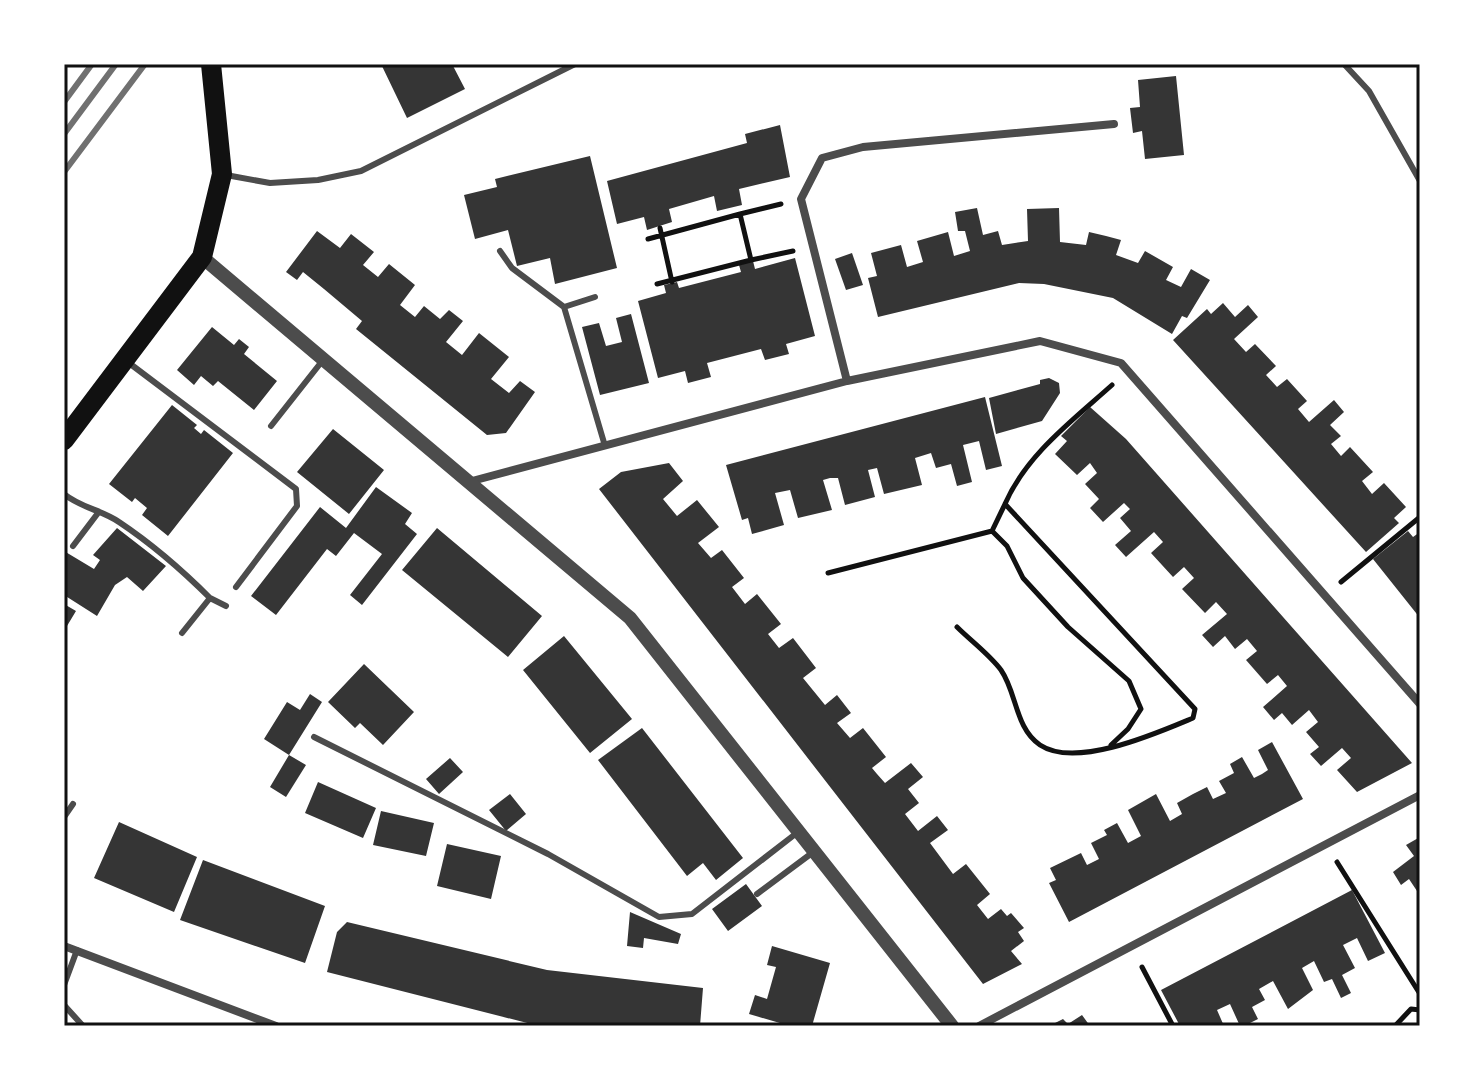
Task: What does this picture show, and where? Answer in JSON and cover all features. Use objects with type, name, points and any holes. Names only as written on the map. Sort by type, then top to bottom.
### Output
[{"type":"main road","points":[[64,440],[202,257],[222,174],[212,68]]},
{"type":"street","points":[[847,381],[801,199],[822,158],[863,147],[1114,124]]},
{"type":"street","points":[[202,257],[472,481],[630,618],[952,1026]]},
{"type":"street","points":[[472,481],[847,381],[1040,341],[1121,363],[1420,704]]},
{"type":"street","points":[[979,1026],[1420,795]]},
{"type":"street","points":[[64,946],[276,1026]]},
{"type":"lane","points":[[222,174],[270,183],[318,180],[361,171],[575,64]]},
{"type":"lane","points":[[1344,64],[1369,91],[1420,181]]},
{"type":"lane","points":[[500,251],[512,268],[564,307],[605,446]]},
{"type":"lane","points":[[564,307],[595,297]]},
{"type":"lane","points":[[271,426],[324,358]]},
{"type":"lane","points":[[126,360],[296,489],[297,506],[236,587]]},
{"type":"lane","points":[[64,494],[80,507],[116,519],[179,567],[210,598],[226,606]]},
{"type":"lane","points":[[73,546],[98,513]]},
{"type":"lane","points":[[182,633],[210,598]]},
{"type":"lane","points":[[314,737],[548,854],[659,917],[692,914],[799,831]]},
{"type":"lane","points":[[64,817],[73,804]]},
{"type":"lane","points":[[757,894],[815,851]]},
{"type":"lane","points":[[64,985],[77,950]]},
{"type":"lane","points":[[64,1005],[83,1026]]},
{"type":"path","points":[[648,239],[660,232],[801,199]]},
{"type":"path","points":[[740,214],[751,260]]},
{"type":"path","points":[[660,232],[672,281]]},
{"type":"path","points":[[657,284],[813,246]]},
{"type":"path","points":[[828,573],[992,531],[1015,482],[1055,436],[1127,371]]},
{"type":"path","points":[[957,627],[1001,671],[1019,719],[1040,745],[1071,755],[1148,737],[1193,718],[1195,709],[1005,504]]},
{"type":"path","points":[[1324,596],[1420,517]]},
{"type":"path","points":[[992,531],[1007,546],[1023,578],[1041,598],[1068,627],[1129,681],[1141,709],[1128,729],[1110,746]]},
{"type":"path","points":[[1325,845],[1420,994]]},
{"type":"path","points":[[1131,947],[1173,1026]]},
{"type":"path","points":[[1395,1026],[1411,1009],[1420,1010]]},
{"type":"building","points":[[381,64],[452,64],[465,89],[407,118]]},
{"type":"building","points":[[1176,76],[1184,155],[1145,159],[1142,131],[1133,133],[1130,108],[1140,107],[1138,80]]},
{"type":"building","points":[[780,125],[790,177],[739,189],[742,205],[717,211],[714,196],[669,209],[672,222],[647,230],[644,217],[617,224],[607,181],[747,143],[745,134]]},
{"type":"building","points":[[590,156],[617,268],[555,284],[550,258],[517,266],[508,230],[475,239],[464,195],[497,187],[495,179]]},
{"type":"building","points":[[977,208],[983,235],[998,231],[1002,245],[1028,241],[1027,209],[1059,208],[1060,242],[1086,245],[1089,232],[1106,236],[1121,240],[1116,255],[1138,263],[1145,251],[1173,267],[1166,280],[1181,287],[1191,269],[1210,280],[1187,318],[1182,316],[1172,334],[1113,298],[1044,284],[1019,283],[878,317],[868,278],[877,276],[871,253],[901,245],[907,267],[923,262],[917,241],[948,232],[954,256],[970,251],[965,231],[958,231],[955,212]]},
{"type":"building","points":[[317,231],[340,248],[351,234],[374,252],[363,265],[378,277],[389,264],[415,285],[400,305],[415,317],[424,306],[440,319],[449,310],[463,321],[446,342],[462,355],[479,333],[509,357],[491,379],[509,393],[520,381],[535,392],[506,433],[487,435],[356,329],[362,321],[324,289],[303,272],[297,280],[286,272]]},
{"type":"building","points":[[852,253],[863,285],[846,290],[835,259]]},
{"type":"building","points":[[795,258],[815,336],[786,344],[789,354],[765,360],[761,349],[707,363],[711,377],[688,383],[685,371],[658,378],[638,301],[666,293],[664,285],[677,282],[679,288],[741,272],[739,265],[753,261],[755,269]]},
{"type":"building","points":[[1223,303],[1235,317],[1248,305],[1258,317],[1234,339],[1246,352],[1255,344],[1276,366],[1266,375],[1277,387],[1287,379],[1307,401],[1298,409],[1309,422],[1334,400],[1344,412],[1330,425],[1341,436],[1331,444],[1341,456],[1350,447],[1373,472],[1362,481],[1372,494],[1384,483],[1406,507],[1394,518],[1399,523],[1366,552],[1173,340],[1207,309],[1211,314]]},
{"type":"building","points":[[631,314],[649,383],[600,395],[582,327],[599,323],[606,346],[622,342],[616,318]]},
{"type":"building","points":[[212,327],[234,345],[239,339],[249,347],[244,354],[277,381],[254,410],[218,381],[213,386],[201,376],[194,385],[177,370]]},
{"type":"building","points":[[1049,378],[1059,383],[1060,393],[1042,421],[996,434],[989,398],[1040,384],[1040,380]]},
{"type":"building","points":[[985,397],[1002,466],[986,470],[979,441],[963,445],[972,482],[957,486],[951,464],[936,468],[931,453],[915,458],[922,485],[884,494],[877,468],[868,470],[875,497],[845,505],[838,478],[830,478],[823,480],[832,510],[798,518],[790,490],[775,493],[784,525],[752,534],[748,518],[742,520],[726,465]]},
{"type":"building","points":[[172,405],[197,425],[194,428],[201,434],[204,430],[233,453],[168,536],[142,515],[147,508],[135,498],[132,502],[109,484]]},
{"type":"building","points":[[1090,407],[1126,439],[1412,763],[1357,792],[1337,770],[1351,758],[1342,748],[1321,766],[1310,754],[1319,747],[1306,732],[1318,722],[1309,710],[1292,725],[1282,713],[1274,720],[1263,707],[1287,686],[1278,675],[1267,684],[1246,660],[1257,651],[1247,639],[1235,649],[1225,636],[1213,647],[1202,635],[1227,614],[1216,602],[1205,613],[1182,589],[1194,578],[1184,567],[1173,577],[1151,553],[1163,542],[1154,532],[1126,557],[1115,545],[1131,531],[1120,518],[1130,509],[1124,503],[1103,522],[1090,508],[1099,499],[1085,484],[1097,473],[1090,463],[1077,475],[1055,454],[1067,441],[1061,436]]},
{"type":"building","points":[[333,429],[384,470],[349,514],[297,472]]},
{"type":"building","points":[[669,463],[683,481],[663,499],[677,516],[697,500],[719,527],[698,543],[711,558],[722,550],[744,578],[732,587],[745,604],[757,594],[781,624],[768,634],[779,648],[793,638],[816,668],[803,678],[825,705],[837,695],[851,713],[837,723],[850,738],[863,728],[886,757],[872,768],[885,783],[911,763],[923,777],[908,789],[919,803],[905,814],[918,831],[937,816],[948,830],[930,843],[953,874],[966,864],[990,894],[977,905],[988,919],[1001,909],[1007,916],[1011,913],[1024,928],[1018,932],[1024,941],[1011,951],[1022,964],[983,984],[599,489],[621,472]]},
{"type":"building","points":[[376,487],[412,513],[405,524],[417,534],[362,605],[350,595],[382,554],[354,533],[336,556],[327,549],[276,615],[251,596],[320,507],[346,528]]},
{"type":"building","points":[[117,528],[166,566],[143,591],[127,577],[115,585],[97,616],[64,595],[64,551],[94,569],[100,560],[93,555]]},
{"type":"building","points":[[437,528],[542,616],[508,657],[402,570]]},
{"type":"building","points":[[1408,531],[1413,537],[1420,532],[1420,618],[1373,559]]},
{"type":"building","points":[[64,604],[76,611],[64,631]]},
{"type":"building","points":[[564,636],[632,719],[590,753],[523,670]]},
{"type":"building","points":[[364,664],[414,712],[383,745],[360,723],[355,728],[328,702]]},
{"type":"building","points":[[310,694],[322,702],[289,755],[264,739],[287,702],[300,710]]},
{"type":"building","points":[[642,728],[743,858],[716,880],[703,863],[687,876],[598,760]]},
{"type":"building","points":[[1272,742],[1303,799],[1069,922],[1049,883],[1056,880],[1050,868],[1081,853],[1087,865],[1099,859],[1091,843],[1107,835],[1104,830],[1117,823],[1128,843],[1141,836],[1128,810],[1156,794],[1170,821],[1182,814],[1177,803],[1207,787],[1213,799],[1226,793],[1219,781],[1234,773],[1230,764],[1242,757],[1254,778],[1262,774],[1268,770],[1258,750]]},
{"type":"building","points":[[289,755],[306,765],[286,797],[270,787]]},
{"type":"building","points":[[450,758],[463,772],[439,794],[426,779]]},
{"type":"building","points":[[318,782],[376,808],[363,838],[305,813]]},
{"type":"building","points":[[510,794],[526,814],[506,831],[489,810]]},
{"type":"building","points":[[381,811],[434,823],[426,856],[373,845]]},
{"type":"building","points":[[119,822],[197,857],[174,912],[94,878]]},
{"type":"building","points":[[1420,837],[1420,889],[1417,891],[1409,879],[1401,885],[1393,872],[1414,856],[1406,845]]},
{"type":"building","points":[[447,844],[501,856],[491,899],[437,886]]},
{"type":"building","points":[[203,860],[325,906],[305,963],[180,920]]},
{"type":"building","points":[[746,884],[762,906],[728,931],[712,909]]},
{"type":"building","points":[[1352,890],[1385,953],[1368,961],[1357,938],[1343,945],[1355,968],[1342,975],[1351,993],[1341,998],[1332,979],[1324,982],[1314,961],[1302,968],[1313,990],[1288,1009],[1273,981],[1259,989],[1265,1000],[1252,1007],[1258,1019],[1244,1026],[1240,1026],[1230,1004],[1217,1010],[1224,1026],[1180,1026],[1161,990]]},
{"type":"building","points":[[630,912],[681,934],[678,944],[644,938],[643,948],[627,946]]},
{"type":"building","points":[[347,922],[547,970],[703,988],[700,1026],[535,1025],[327,972],[337,932]]},
{"type":"building","points":[[772,946],[830,963],[812,1026],[790,1026],[749,1014],[755,995],[767,999],[776,967],[767,965]]},
{"type":"building","points":[[1082,1015],[1090,1026],[1049,1026],[1063,1019],[1068,1024]]},
{"type":"railway","points":[[64,102],[92,64]]},
{"type":"railway","points":[[64,134],[116,64]]},
{"type":"railway","points":[[64,172],[145,64]]}]
